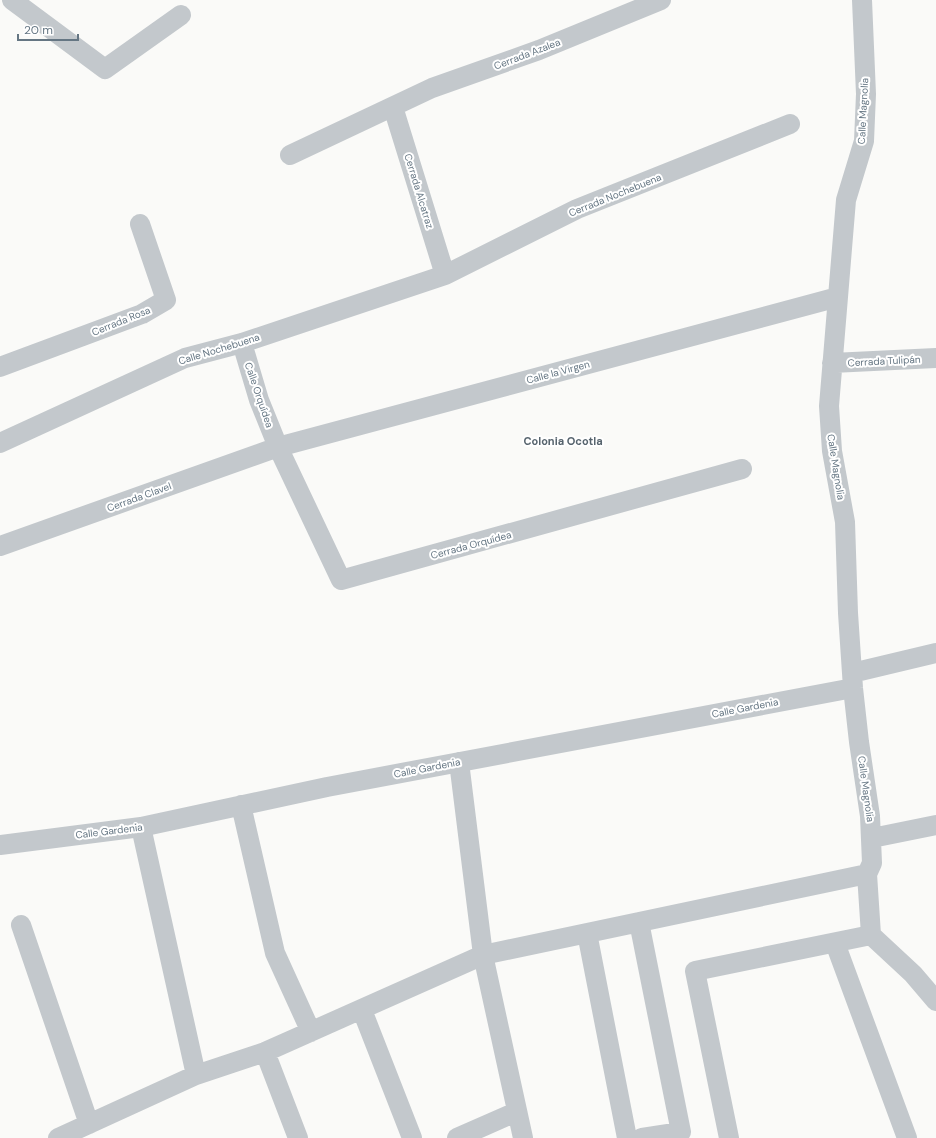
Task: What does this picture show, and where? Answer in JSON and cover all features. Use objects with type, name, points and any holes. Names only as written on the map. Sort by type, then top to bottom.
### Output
[{"type":"street","points":[[12,0],[105,69],[181,15]]},
{"type":"street","name":"Cerrada Azalea","points":[[290,155],[432,88],[539,50],[661,0]]},
{"type":"street","name":"Calle Magnolia","points":[[862,0],[866,94],[864,141],[846,200],[829,406],[832,451],[845,522],[852,680],[872,838],[872,863],[867,874],[871,935]]},
{"type":"street","name":"Cerrada Alcatraz","points":[[393,107],[445,275]]},
{"type":"street","name":"Cerrada Nochebuena","points":[[445,275],[577,209],[790,124]]},
{"type":"street","name":"Cerrada Rosa","points":[[0,367],[142,314],[166,300],[140,224]]},
{"type":"street","name":"Calle Nochebuena","points":[[0,443],[185,358],[242,343],[445,275]]},
{"type":"street","name":"Calle la Virgen","points":[[278,447],[838,298]]},
{"type":"street","name":"Calle Orquídea","points":[[242,343],[259,400],[278,447]]},
{"type":"street","name":"Cerrada Tulipán","points":[[832,364],[936,358]]},
{"type":"street","name":"Cerrada Orquídea","points":[[278,447],[341,580],[742,469]]},
{"type":"street","name":"Cerrada Clavel","points":[[0,546],[278,447]]},
{"type":"street","name":"Calle Gardenia","points":[[0,844],[141,827],[241,805],[459,762],[852,680],[936,653]]},
{"type":"street","points":[[459,762],[483,955],[516,1112],[523,1138]]},
{"type":"street","points":[[241,805],[275,953],[310,1032]]},
{"type":"street","points":[[872,838],[936,825]]},
{"type":"street","points":[[141,827],[196,1075]]},
{"type":"street","points":[[58,1138],[196,1075],[265,1052],[483,955],[867,874]]},
{"type":"street","points":[[639,922],[681,1132],[642,1138]]},
{"type":"street","points":[[21,925],[89,1124]]},
{"type":"street","points":[[587,933],[627,1138]]},
{"type":"street","points":[[729,1138],[694,972],[871,935],[913,974],[936,1001]]},
{"type":"street","points":[[835,943],[907,1138]]},
{"type":"street","points":[[362,1010],[412,1138]]},
{"type":"street","points":[[265,1052],[298,1138]]},
{"type":"street","points":[[457,1138],[516,1112]]},
{"type":"district","name":"Colonia Ocotla","points":[[563,441]]}]
